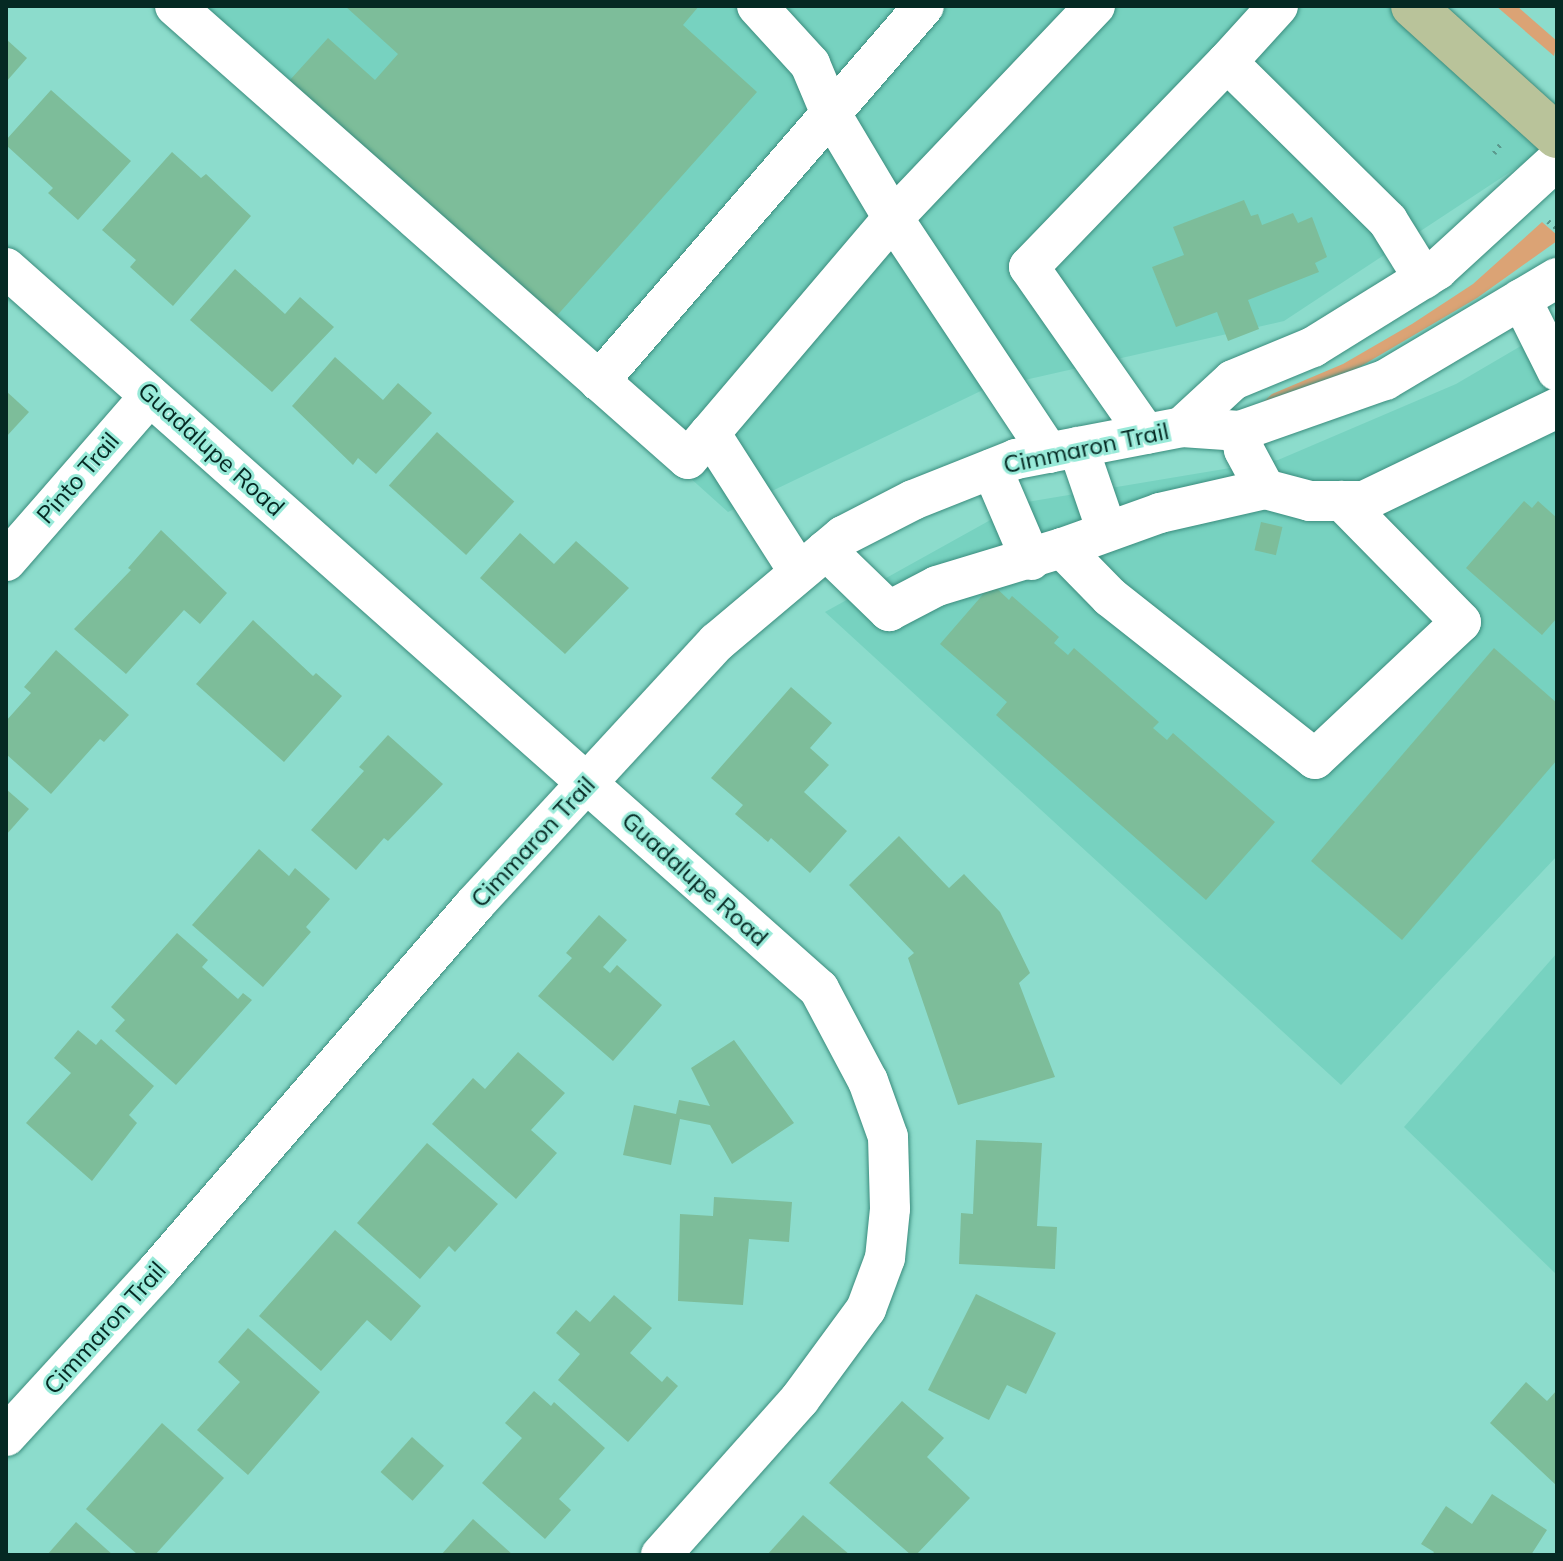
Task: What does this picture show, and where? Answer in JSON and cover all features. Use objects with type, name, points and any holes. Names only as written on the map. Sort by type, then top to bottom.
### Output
[{"type":"main road","points":[[1413,6],[1557,136]]},
{"type":"street","points":[[175,6],[688,459],[893,218],[1095,6]]},
{"type":"street","points":[[599,381],[924,6]]},
{"type":"street","points":[[1164,431],[1029,267],[1278,6]]},
{"type":"street","points":[[777,13],[810,64],[831,114],[893,218],[1063,450],[1107,531]]},
{"type":"street","points":[[1227,62],[1388,221],[1424,279]]},
{"type":"street","name":"Cimmaron Trail","points":[[1164,431],[1233,380],[1313,347],[1424,279],[1511,205],[1557,160]]},
{"type":"street","name":"Guadalupe Road","points":[[6,268],[819,989],[868,1081],[888,1137],[890,1209],[885,1258],[866,1309],[800,1399],[661,1555]]},
{"type":"street","name":"Cimmaron Trail","points":[[6,1436],[158,1270],[474,905],[717,642],[843,536],[913,500],[992,469],[1063,450],[1164,431],[1240,431],[1385,380],[1557,278]]},
{"type":"street","points":[[1521,299],[1557,371]]},
{"type":"street","name":"Pinto Trail","points":[[6,561],[150,396]]},
{"type":"street","points":[[710,433],[813,561],[889,611],[937,586],[1046,554],[1160,513],[1265,489],[1310,501],[1364,501],[1557,408]]},
{"type":"street","points":[[1240,431],[1244,450],[1265,489]]},
{"type":"street","points":[[992,469],[1046,554],[1110,597],[1315,759],[1461,622],[1342,501]]},
{"type":"shaded area","points":[[166,6],[1391,6],[1551,145],[1284,321],[985,389],[728,512]]},
{"type":"shaded area","points":[[1496,6],[1517,6],[1557,41],[1554,56]]},
{"type":"shaded area","points":[[1542,222],[1557,235],[1557,241],[1477,298],[1341,378],[1271,403],[1263,402],[1272,394],[1343,364],[1412,324],[1473,284]]},
{"type":"shaded area","points":[[1557,325],[1557,856],[1341,1085],[825,612],[1021,503],[1278,460],[1456,384]]},
{"type":"shaded area","points":[[1557,953],[1557,1275],[1404,1127]]},
{"type":"building","points":[[345,6],[699,6],[683,25],[757,92],[553,320],[280,91],[328,38],[375,80],[398,54]]},
{"type":"building","points":[[6,39],[27,58],[6,82]]},
{"type":"building","points":[[51,90],[131,161],[78,220],[48,193],[53,188],[6,145],[6,140]]},
{"type":"building","points":[[172,152],[201,178],[206,174],[251,216],[173,306],[130,267],[136,260],[102,230]]},
{"type":"building","points":[[1244,200],[1251,216],[1258,214],[1262,225],[1293,213],[1298,223],[1312,217],[1327,257],[1315,263],[1319,272],[1248,300],[1259,329],[1228,341],[1217,312],[1176,327],[1152,267],[1184,255],[1173,227]]},
{"type":"building","points":[[235,269],[285,314],[300,297],[334,327],[272,392],[190,320]]},
{"type":"building","points":[[335,357],[383,400],[398,383],[432,413],[376,474],[358,458],[353,465],[292,406]]},
{"type":"building","points":[[6,391],[29,412],[6,437]]},
{"type":"building","points":[[437,432],[514,502],[466,555],[389,486]]},
{"type":"building","points":[[1524,501],[1532,508],[1538,501],[1557,518],[1557,618],[1542,635],[1466,568]]},
{"type":"building","points":[[1261,522],[1282,527],[1276,555],[1254,550]]},
{"type":"building","points":[[161,530],[227,593],[200,624],[184,610],[126,674],[74,629],[131,570],[128,568]]},
{"type":"building","points":[[520,533],[554,564],[576,541],[629,588],[565,654],[480,578]]},
{"type":"building","points":[[992,584],[1009,600],[1012,596],[1059,637],[1054,643],[1068,655],[1074,648],[1159,722],[1153,728],[1167,740],[1173,733],[1275,822],[1206,900],[996,715],[1007,702],[940,644]]},
{"type":"building","points":[[253,620],[313,676],[316,673],[342,696],[284,762],[196,684]]},
{"type":"building","points":[[1494,648],[1557,703],[1557,760],[1402,940],[1311,861]]},
{"type":"building","points":[[56,650],[129,715],[104,742],[100,739],[51,794],[6,754],[6,721],[31,693],[24,687]]},
{"type":"building","points":[[791,687],[832,723],[810,748],[829,765],[804,792],[847,831],[810,873],[771,838],[768,842],[735,814],[743,805],[711,778]]},
{"type":"building","points":[[388,735],[443,784],[388,841],[384,838],[356,870],[311,830],[364,771],[359,767]]},
{"type":"building","points":[[6,789],[29,809],[6,835]]},
{"type":"building","points":[[899,836],[949,888],[964,874],[1000,912],[1030,973],[1019,983],[1055,1077],[958,1105],[908,958],[914,953],[849,885]]},
{"type":"building","points":[[259,849],[289,876],[295,868],[330,899],[306,927],[311,932],[263,987],[192,925]]},
{"type":"building","points":[[599,915],[627,940],[603,967],[610,973],[617,965],[662,1005],[613,1061],[538,996],[572,958],[566,953]]},
{"type":"building","points":[[177,933],[208,960],[202,967],[238,999],[243,993],[252,1000],[176,1085],[115,1031],[125,1020],[111,1007]]},
{"type":"building","points":[[78,1030],[96,1045],[101,1039],[154,1086],[129,1115],[137,1123],[92,1181],[26,1123],[71,1073],[54,1058]]},
{"type":"building","points":[[734,1040],[794,1123],[732,1164],[710,1125],[680,1119],[671,1165],[623,1155],[634,1105],[676,1114],[679,1100],[710,1106],[691,1068]]},
{"type":"building","points":[[518,1052],[565,1093],[531,1130],[557,1153],[516,1199],[432,1124],[473,1078],[485,1089]]},
{"type":"building","points":[[976,1140],[1042,1143],[1037,1226],[1057,1227],[1055,1269],[959,1264],[961,1213],[973,1214]]},
{"type":"building","points":[[427,1143],[498,1204],[455,1252],[449,1246],[420,1279],[357,1223]]},
{"type":"building","points":[[714,1197],[792,1202],[789,1242],[749,1239],[743,1305],[678,1301],[680,1214],[713,1216]]},
{"type":"building","points":[[335,1230],[421,1306],[391,1341],[367,1320],[321,1371],[259,1316]]},
{"type":"building","points":[[976,1294],[1056,1333],[1026,1394],[1007,1385],[989,1420],[928,1390]]},
{"type":"building","points":[[614,1295],[652,1328],[630,1353],[662,1382],[667,1376],[678,1386],[628,1442],[558,1380],[580,1354],[556,1333],[576,1310],[590,1322]]},
{"type":"building","points":[[248,1328],[320,1392],[248,1475],[197,1430],[240,1382],[218,1362]]},
{"type":"building","points":[[1526,1382],[1547,1401],[1557,1390],[1557,1486],[1490,1423]]},
{"type":"building","points":[[534,1391],[551,1406],[554,1402],[605,1448],[559,1499],[571,1510],[545,1539],[482,1483],[522,1438],[505,1423]]},
{"type":"building","points":[[902,1401],[944,1438],[927,1457],[970,1498],[916,1555],[911,1555],[829,1483]]},
{"type":"building","points":[[162,1423],[224,1478],[155,1555],[138,1555],[86,1509]]},
{"type":"building","points":[[412,1437],[444,1466],[413,1501],[381,1472]]},
{"type":"building","points":[[1492,1494],[1547,1530],[1531,1555],[1432,1555],[1434,1552],[1421,1544],[1446,1506],[1472,1524]]},
{"type":"building","points":[[803,1515],[850,1555],[767,1555]]},
{"type":"building","points":[[473,1519],[513,1555],[441,1555]]},
{"type":"building","points":[[76,1522],[113,1555],[47,1555]]}]
